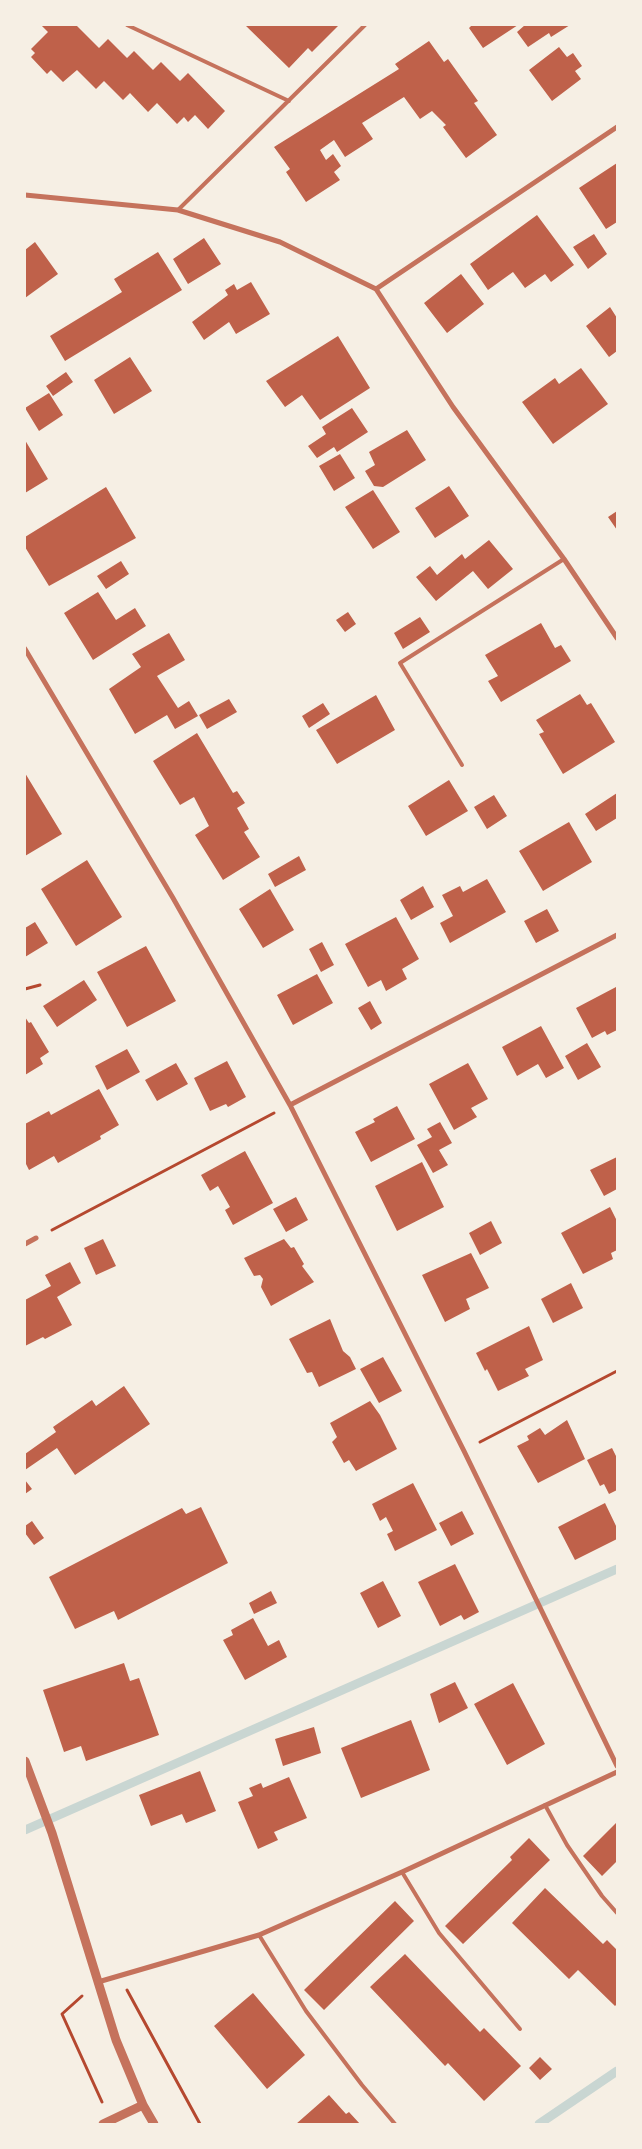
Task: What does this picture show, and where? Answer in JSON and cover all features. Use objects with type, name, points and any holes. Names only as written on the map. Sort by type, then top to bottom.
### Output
[{"type":"street","points":[[376,289],[617,127]]},
{"type":"street","points":[[25,195],[178,210],[280,242],[376,289],[453,407],[564,559],[617,638]]},
{"type":"street","points":[[25,649],[169,890],[290,1105],[464,1450],[617,1766]]},
{"type":"street","points":[[290,1105],[617,935]]},
{"type":"street","points":[[25,1244],[36,1238]]},
{"type":"street","points":[[25,1761],[52,1833],[116,2040],[143,2105],[154,2124]]},
{"type":"street","points":[[98,1982],[259,1936],[617,1772]]},
{"type":"street","points":[[107,2122],[143,2105]]},
{"type":"lane","points":[[127,25],[289,100]]},
{"type":"lane","points":[[178,210],[365,25]]},
{"type":"lane","points":[[462,765],[400,663],[564,559]]},
{"type":"lane","points":[[544,1804],[567,1845],[602,1896],[617,1913]]},
{"type":"lane","points":[[402,1872],[439,1933],[520,2029]]},
{"type":"lane","points":[[259,1936],[306,2011],[362,2085],[395,2124]]},
{"type":"path","points":[[25,989],[40,985]]},
{"type":"path","points":[[36,1238],[290,1105]]},
{"type":"path","points":[[464,1450],[617,1371]]},
{"type":"path","points":[[120,1977],[200,2124]]},
{"type":"path","points":[[98,1982],[62,2014],[107,2122]]},
{"type":"building","points":[[41,25],[76,25],[99,48],[108,39],[127,58],[134,51],[153,70],[161,62],[180,81],[188,73],[225,111],[208,129],[195,115],[188,122],[184,117],[177,124],[157,103],[148,112],[130,93],[123,100],[104,81],[96,89],[77,70],[63,82],[51,70],[47,74],[31,57],[35,53],[31,49],[48,32]]},
{"type":"building","points":[[245,25],[339,25],[312,52],[308,48],[289,68]]},
{"type":"building","points":[[472,25],[518,25],[483,48],[469,28]]},
{"type":"building","points":[[525,25],[570,25],[551,37],[549,33],[528,47],[517,32]]},
{"type":"building","points":[[429,41],[444,62],[448,59],[478,101],[474,103],[497,135],[466,158],[443,127],[446,125],[432,111],[420,119],[404,97],[362,123],[373,139],[345,157],[334,140],[320,150],[326,160],[333,154],[341,166],[334,172],[340,180],[306,202],[286,172],[290,169],[274,147],[399,69],[395,64]]},
{"type":"building","points":[[559,47],[567,57],[573,53],[582,66],[575,71],[581,79],[552,101],[529,70]]},
{"type":"building","points":[[617,163],[617,222],[606,229],[579,188]]},
{"type":"building","points":[[537,215],[574,265],[551,282],[545,274],[525,288],[513,272],[488,290],[470,264]]},
{"type":"building","points":[[594,234],[607,254],[588,269],[573,247]]},
{"type":"building","points":[[204,238],[221,264],[188,284],[173,259]]},
{"type":"building","points":[[35,242],[58,274],[25,298],[25,250]]},
{"type":"building","points":[[158,252],[182,290],[65,361],[50,336],[122,292],[114,279]]},
{"type":"building","points":[[461,274],[484,304],[447,333],[424,303]]},
{"type":"building","points":[[251,282],[270,314],[236,334],[229,322],[204,340],[192,322],[228,295],[225,290],[234,284],[237,290]]},
{"type":"building","points":[[610,307],[617,318],[617,351],[609,357],[586,326]]},
{"type":"building","points":[[338,336],[370,388],[320,420],[302,395],[285,407],[266,381]]},
{"type":"building","points":[[130,357],[152,391],[114,414],[94,380]]},
{"type":"building","points":[[581,368],[608,404],[553,444],[522,402],[555,378],[559,384]]},
{"type":"building","points":[[66,372],[73,382],[53,396],[46,386]]},
{"type":"building","points":[[49,393],[63,415],[39,431],[25,408]]},
{"type":"building","points":[[352,408],[368,432],[337,452],[334,447],[317,458],[308,446],[326,434],[322,427]]},
{"type":"building","points":[[407,430],[426,460],[383,487],[374,486],[365,471],[375,465],[369,452]]},
{"type":"building","points":[[25,440],[48,479],[25,493]]},
{"type":"building","points":[[340,454],[355,478],[334,491],[319,466]]},
{"type":"building","points":[[449,486],[469,516],[435,538],[415,508]]},
{"type":"building","points":[[106,487],[136,538],[49,586],[25,547],[25,537]]},
{"type":"building","points":[[373,490],[400,532],[373,549],[345,507]]},
{"type":"building","points":[[617,511],[617,530],[608,517]]},
{"type":"building","points":[[489,540],[513,569],[488,589],[473,571],[436,601],[416,577],[430,566],[437,575],[462,554],[465,559]]},
{"type":"building","points":[[121,561],[129,574],[106,589],[97,576]]},
{"type":"building","points":[[98,592],[116,620],[135,608],[146,626],[93,660],[64,613]]},
{"type":"building","points":[[348,612],[356,624],[345,632],[336,620]]},
{"type":"building","points":[[420,617],[430,632],[403,649],[394,633]]},
{"type":"building","points":[[541,623],[555,648],[561,645],[571,661],[501,702],[488,681],[498,676],[485,655]]},
{"type":"building","points":[[169,633],[185,660],[157,676],[178,708],[189,701],[198,716],[175,729],[167,715],[135,734],[109,689],[141,667],[132,654]]},
{"type":"building","points":[[580,694],[587,705],[591,703],[615,742],[563,774],[539,734],[544,732],[536,720]]},
{"type":"building","points":[[376,695],[395,730],[337,764],[316,730]]},
{"type":"building","points":[[229,699],[237,712],[207,729],[199,715]]},
{"type":"building","points":[[323,703],[330,714],[309,728],[302,716]]},
{"type":"building","points":[[197,733],[233,793],[237,791],[245,803],[237,808],[249,829],[244,832],[260,857],[223,880],[195,835],[209,826],[194,797],[180,805],[153,761]]},
{"type":"building","points":[[25,773],[62,834],[25,856]]},
{"type":"building","points":[[449,780],[468,811],[426,836],[408,806]]},
{"type":"building","points":[[617,793],[617,818],[596,831],[585,814]]},
{"type":"building","points":[[494,795],[507,816],[487,829],[474,807]]},
{"type":"building","points":[[569,822],[592,862],[543,891],[519,851]]},
{"type":"building","points":[[299,856],[306,870],[275,887],[268,874]]},
{"type":"building","points":[[87,860],[122,917],[76,946],[41,889]]},
{"type":"building","points":[[487,879],[506,912],[450,943],[440,923],[453,916],[442,895],[460,886],[463,892]]},
{"type":"building","points":[[423,886],[434,907],[411,920],[400,900]]},
{"type":"building","points":[[270,889],[294,930],[263,948],[239,909]]},
{"type":"building","points":[[547,909],[559,931],[536,943],[524,921]]},
{"type":"building","points":[[396,917],[419,959],[402,969],[407,979],[386,991],[381,980],[368,987],[345,944]]},
{"type":"building","points":[[35,922],[48,943],[25,957],[25,928]]},
{"type":"building","points":[[322,942],[334,965],[321,972],[309,949]]},
{"type":"building","points":[[146,946],[176,1001],[127,1027],[97,972]]},
{"type":"building","points":[[317,974],[333,1003],[293,1025],[277,995]]},
{"type":"building","points":[[84,980],[97,1000],[57,1027],[43,1006]]},
{"type":"building","points":[[616,987],[617,1030],[607,1035],[605,1031],[592,1038],[576,1008]]},
{"type":"building","points":[[370,1001],[382,1023],[371,1030],[358,1008]]},
{"type":"building","points":[[25,1017],[29,1023],[31,1022],[49,1052],[40,1058],[43,1064],[25,1075]]},
{"type":"building","points":[[541,1026],[564,1068],[546,1078],[538,1064],[517,1076],[502,1047]]},
{"type":"building","points":[[587,1043],[601,1067],[578,1080],[565,1056]]},
{"type":"building","points":[[127,1049],[140,1072],[107,1090],[95,1066]]},
{"type":"building","points":[[227,1061],[246,1097],[228,1107],[226,1104],[210,1111],[194,1078]]},
{"type":"building","points":[[176,1063],[188,1084],[157,1101],[145,1080]]},
{"type":"building","points":[[468,1063],[488,1099],[471,1108],[477,1117],[454,1130],[429,1084]]},
{"type":"building","points":[[99,1089],[119,1125],[100,1136],[101,1139],[58,1163],[54,1156],[29,1170],[25,1162],[25,1124],[49,1111],[51,1115]]},
{"type":"building","points":[[397,1106],[415,1139],[371,1162],[355,1132],[375,1122],[373,1119]]},
{"type":"building","points":[[440,1122],[452,1143],[439,1150],[448,1165],[433,1173],[417,1145],[432,1137],[427,1129]]},
{"type":"building","points":[[245,1151],[273,1203],[233,1225],[225,1210],[230,1207],[218,1186],[210,1191],[201,1175]]},
{"type":"building","points":[[617,1157],[617,1189],[604,1196],[590,1170]]},
{"type":"building","points":[[422,1162],[444,1207],[397,1231],[375,1186]]},
{"type":"building","points":[[296,1197],[308,1220],[286,1232],[273,1209]]},
{"type":"building","points":[[610,1207],[617,1221],[617,1250],[611,1253],[613,1259],[583,1274],[561,1233]]},
{"type":"building","points":[[491,1221],[502,1243],[480,1255],[469,1233]]},
{"type":"building","points":[[103,1239],[116,1266],[96,1275],[84,1248]]},
{"type":"building","points":[[284,1239],[291,1248],[294,1247],[304,1264],[302,1266],[314,1282],[271,1306],[261,1287],[263,1279],[260,1275],[254,1276],[244,1258]]},
{"type":"building","points":[[471,1253],[489,1288],[466,1299],[470,1309],[445,1322],[422,1275]]},
{"type":"building","points":[[70,1262],[81,1283],[57,1297],[72,1325],[45,1339],[43,1337],[25,1346],[25,1300],[51,1286],[45,1275]]},
{"type":"building","points":[[571,1283],[583,1308],[553,1323],[541,1299]]},
{"type":"building","points":[[330,1319],[343,1351],[350,1357],[356,1369],[319,1387],[312,1372],[307,1373],[289,1339]]},
{"type":"building","points":[[529,1326],[543,1360],[525,1369],[529,1376],[498,1391],[487,1369],[485,1371],[476,1353]]},
{"type":"building","points":[[383,1357],[402,1391],[379,1403],[360,1369]]},
{"type":"building","points":[[124,1386],[150,1424],[75,1475],[57,1448],[25,1470],[25,1454],[56,1432],[53,1427],[92,1400],[96,1406]]},
{"type":"building","points":[[370,1401],[380,1415],[397,1449],[356,1471],[349,1460],[344,1463],[332,1442],[337,1437],[330,1423]]},
{"type":"building","points":[[567,1420],[585,1459],[538,1483],[517,1446],[529,1440],[527,1436],[540,1428],[545,1435]]},
{"type":"building","points":[[612,1448],[617,1458],[617,1490],[609,1494],[604,1484],[600,1486],[587,1460]]},
{"type":"building","points":[[25,1480],[32,1489],[25,1494]]},
{"type":"building","points":[[413,1483],[437,1530],[395,1551],[387,1534],[393,1531],[386,1517],[380,1521],[372,1504]]},
{"type":"building","points":[[605,1503],[617,1528],[617,1539],[575,1560],[558,1527]]},
{"type":"building","points":[[201,1507],[228,1563],[118,1620],[114,1611],[75,1629],[49,1577],[182,1508],[186,1514]]},
{"type":"building","points":[[462,1511],[474,1534],[451,1546],[439,1523]]},
{"type":"building","points":[[32,1521],[44,1538],[34,1545],[25,1533],[25,1526]]},
{"type":"building","points":[[455,1564],[479,1612],[464,1620],[461,1615],[440,1626],[418,1582]]},
{"type":"building","points":[[383,1581],[401,1616],[378,1628],[360,1593]]},
{"type":"building","points":[[271,1591],[277,1603],[254,1614],[249,1603]]},
{"type":"building","points":[[253,1618],[268,1646],[279,1640],[287,1657],[245,1680],[223,1640],[233,1635],[231,1630]]},
{"type":"building","points":[[124,1663],[130,1681],[139,1678],[159,1735],[86,1761],[81,1746],[64,1752],[43,1690]]},
{"type":"building","points":[[455,1682],[468,1708],[439,1723],[430,1694]]},
{"type":"building","points":[[513,1683],[545,1744],[507,1765],[474,1704]]},
{"type":"building","points":[[411,1720],[430,1770],[361,1798],[341,1748]]},
{"type":"building","points":[[314,1727],[321,1753],[283,1766],[275,1739]]},
{"type":"building","points":[[200,1771],[216,1811],[186,1823],[182,1814],[151,1826],[139,1795]]},
{"type":"building","points":[[289,1777],[307,1818],[274,1832],[278,1840],[258,1849],[238,1802],[253,1796],[249,1788],[261,1783],[263,1788]]},
{"type":"building","points":[[617,1822],[617,1861],[602,1876],[583,1856]]},
{"type":"building","points":[[529,1838],[550,1860],[463,1944],[445,1926],[512,1860],[510,1857]]},
{"type":"building","points":[[545,1888],[603,1944],[607,1940],[617,1950],[617,2004],[615,2006],[578,1970],[569,1979],[512,1923]]},
{"type":"building","points":[[395,1901],[414,1921],[324,2010],[304,1990]]},
{"type":"building","points":[[405,1954],[480,2032],[484,2028],[521,2066],[484,2101],[448,2063],[445,2066],[370,1987]]},
{"type":"building","points":[[253,1993],[305,2055],[267,2089],[214,2026]]},
{"type":"building","points":[[540,2057],[552,2069],[540,2080],[529,2068]]},
{"type":"building","points":[[329,2095],[346,2114],[349,2112],[360,2124],[296,2124]]},
{"type":"waterway","points":[[25,1830],[617,1569]]},
{"type":"waterway","points":[[539,2124],[617,2071]]}]
